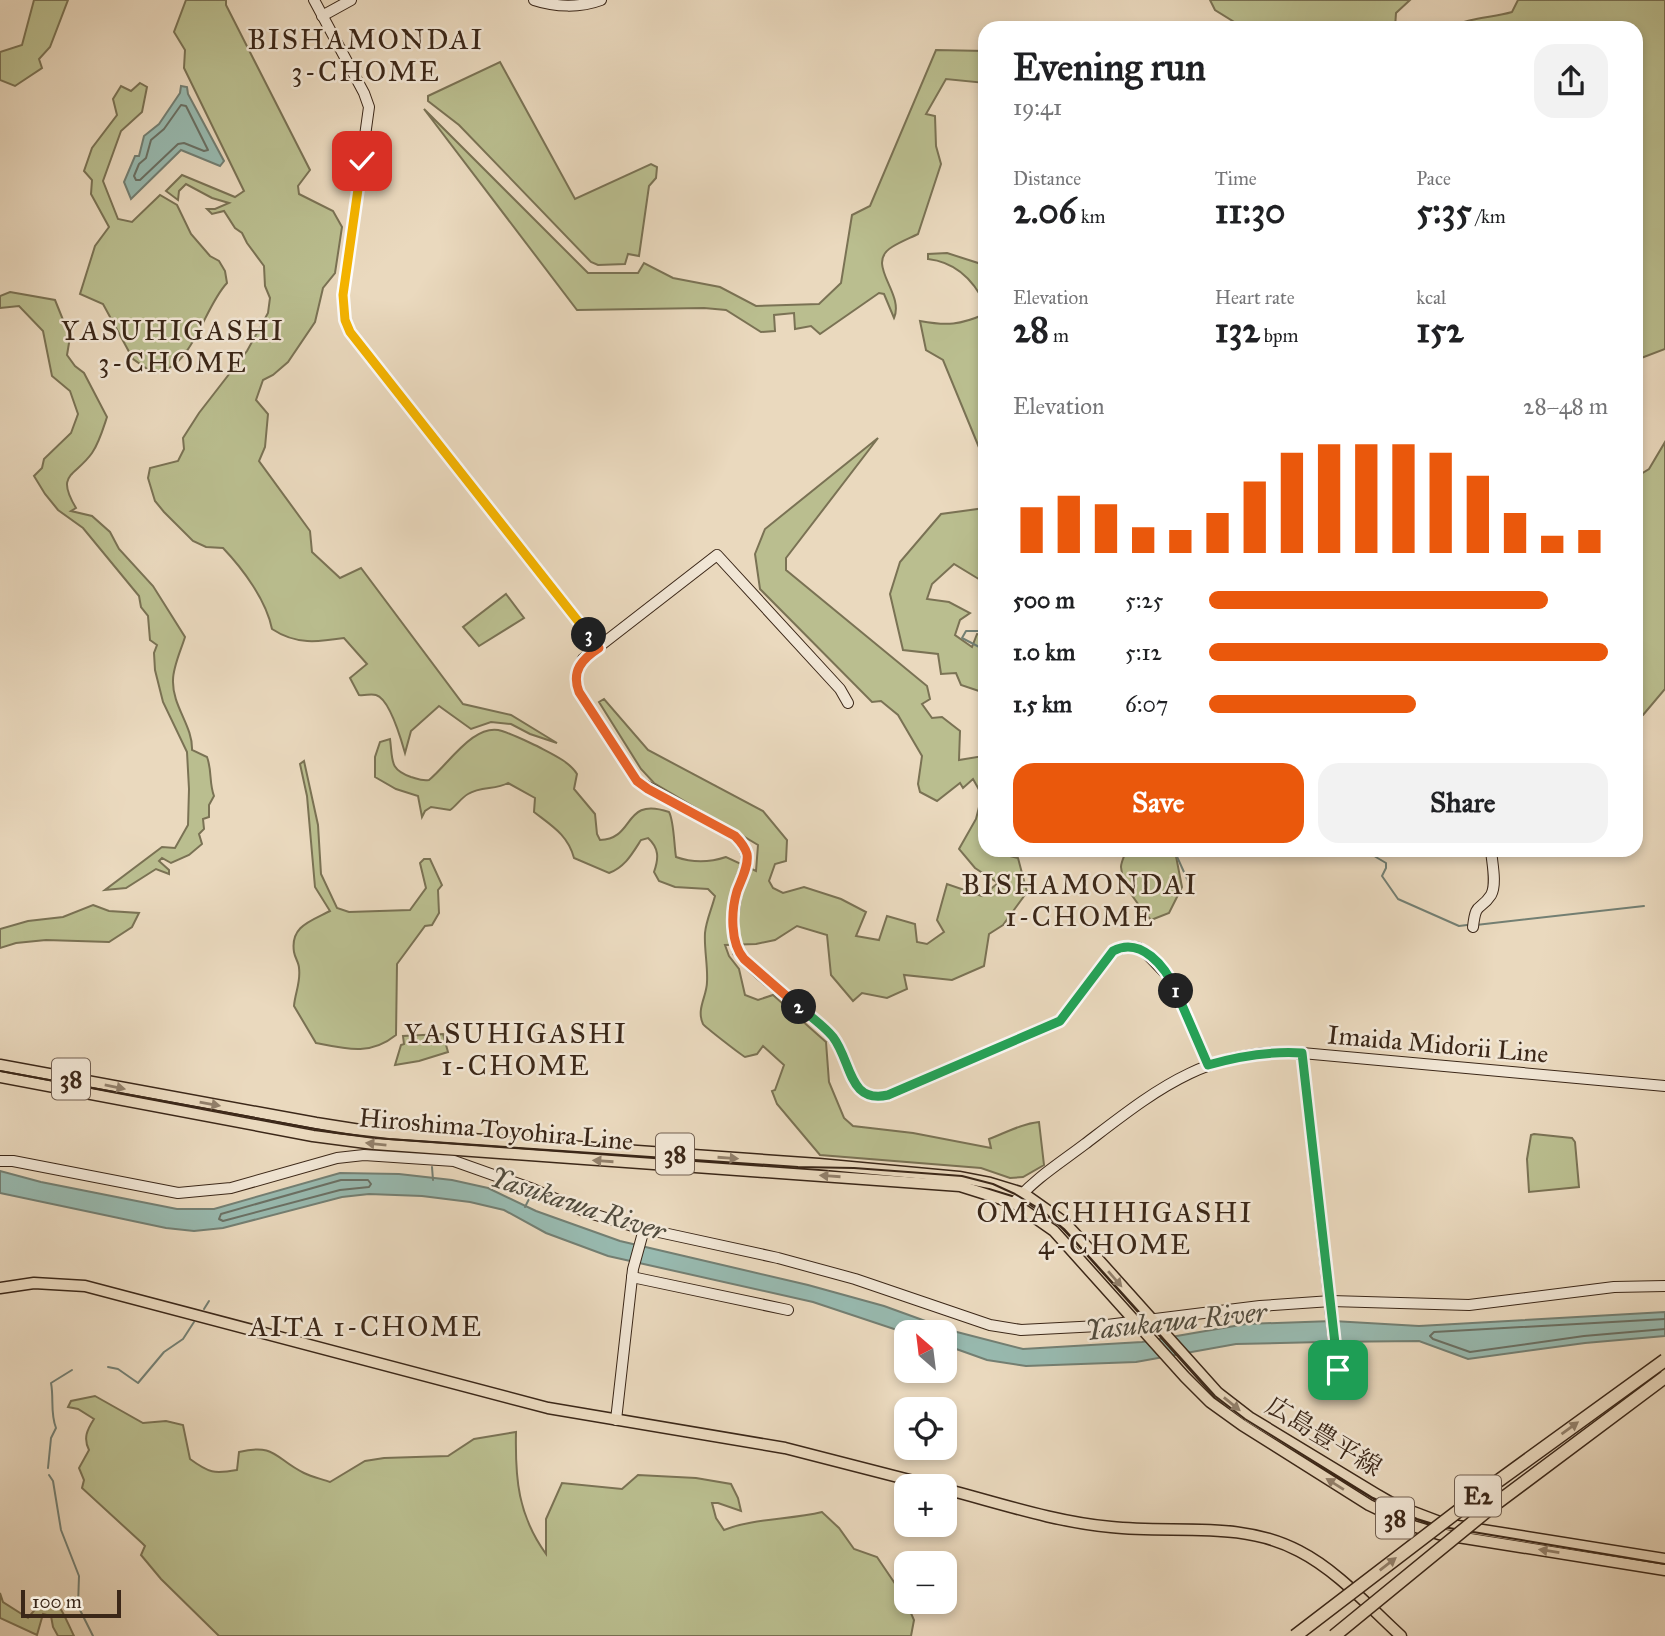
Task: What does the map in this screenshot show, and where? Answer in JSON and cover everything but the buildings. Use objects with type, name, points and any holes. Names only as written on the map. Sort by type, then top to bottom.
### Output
[{"type":"highway","name":"E2","points":[[1295,1636],[1483,1492],[1665,1360]]},
{"type":"highway","name":"E2","points":[[1334,1636],[1494,1505],[1665,1377]]},
{"type":"main road","name":"Hiroshima Toyohira Line","points":[[0,1065],[373,1132],[819,1164],[959,1177],[990,1183],[1023,1193],[1064,1222],[1184,1356]]},
{"type":"main road","name":"Hiroshima Toyohira Line","points":[[0,1077],[302,1134],[374,1144],[960,1186],[1014,1203],[1054,1231],[1210,1402],[1369,1505],[1404,1522],[1439,1534],[1665,1570]]},
{"type":"main road","points":[[0,1288],[34,1283],[85,1286],[516,1400],[616,1420],[785,1448],[894,1476]]},
{"type":"main road","name":"広島豊平線","points":[[1184,1356],[1218,1393],[1249,1417],[1405,1509],[1445,1524],[1665,1559]]},
{"type":"main road","points":[[957,1492],[1083,1524],[1145,1529],[1220,1530],[1281,1543],[1300,1551],[1342,1581],[1401,1636]]},
{"type":"street","points":[[314,0],[369,107],[343,295],[345,320],[350,332],[599,648]]},
{"type":"street","points":[[322,16],[351,0]]},
{"type":"street","points":[[534,0],[569,6],[601,0]]},
{"type":"street","points":[[848,703],[840,689],[717,555],[583,659],[576,672],[575,682],[637,781],[735,836],[742,843],[747,856],[736,895],[734,941],[738,952],[833,1037],[855,1083],[866,1096],[888,1095],[1060,1021],[1113,951],[1128,946],[1139,948],[1147,954],[1170,978],[1208,1065]]},
{"type":"street","points":[[1473,927],[1475,911],[1491,894],[1493,887],[1491,857]]},
{"type":"street","points":[[1302,1053],[1338,1379]]},
{"type":"street","name":"Imaida Midorii Line","points":[[1014,1203],[1023,1193],[1159,1090],[1208,1065],[1235,1057],[1302,1053],[1665,1086]]},
{"type":"street","points":[[0,1161],[13,1161],[178,1193],[231,1188],[337,1158],[364,1155],[454,1161],[533,1189],[586,1212],[644,1231],[778,1258],[855,1279],[990,1325],[1021,1330],[1137,1323],[1260,1306],[1331,1303],[1469,1305],[1614,1287],[1665,1286]]},
{"type":"street","points":[[616,1420],[633,1275],[644,1231]]},
{"type":"street","points":[[633,1275],[788,1310]]},
{"type":"green space","points":[[34,0],[68,0],[50,47],[39,59],[42,68],[15,86],[0,80],[0,52],[22,45]]},
{"type":"green space","points":[[186,0],[226,0],[226,5],[310,170],[298,186],[299,194],[333,211],[342,227],[335,273],[323,288],[315,322],[288,362],[263,380],[256,400],[268,414],[265,447],[259,461],[310,531],[312,552],[340,578],[361,568],[463,704],[511,715],[557,743],[511,724],[491,722],[471,729],[439,706],[411,731],[405,753],[386,704],[376,695],[359,695],[350,678],[367,664],[344,638],[298,640],[272,629],[265,607],[253,586],[223,548],[206,547],[193,541],[155,501],[148,478],[150,468],[178,461],[184,449],[183,438],[247,351],[268,313],[270,298],[265,286],[264,266],[242,233],[235,228],[224,211],[212,214],[207,209],[215,209],[229,203],[212,198],[186,184],[179,191],[178,200],[166,191],[182,175],[235,197],[244,191],[184,68],[185,50],[174,32]]},
{"type":"green space","points":[[1210,0],[1410,0],[1396,13],[1395,21],[1233,21],[1215,10]]},
{"type":"green space","points":[[1518,0],[1665,0],[1665,349],[1643,357],[1643,21],[1469,21],[1512,12]]},
{"type":"green space","points":[[936,50],[978,51],[978,82],[946,79],[926,114],[935,116],[936,146],[941,164],[918,234],[884,254],[883,270],[896,308],[894,318],[884,294],[879,293],[820,334],[811,326],[795,329],[794,313],[774,315],[775,331],[761,332],[726,310],[577,310],[424,109],[588,273],[638,273],[644,263],[673,278],[720,287],[756,306],[819,304],[841,283],[852,215],[870,206]]},
{"type":"green space","points":[[500,62],[575,199],[651,164],[657,167],[656,178],[649,186],[639,256],[628,254],[625,264],[598,265],[591,262],[459,125],[428,101],[428,96]]},
{"type":"green space","points":[[140,83],[147,87],[142,112],[121,131],[103,181],[118,219],[132,222],[160,195],[177,205],[191,234],[210,256],[219,261],[225,271],[227,283],[188,350],[167,369],[153,373],[133,359],[103,304],[80,294],[95,246],[109,227],[91,194],[92,180],[84,171],[92,148],[117,115],[113,99],[121,86],[131,91]]},
{"type":"green space","points":[[947,253],[978,263],[978,292],[962,273],[947,264],[928,259],[928,254]]},
{"type":"green space","points":[[10,292],[55,300],[70,337],[67,355],[84,373],[107,417],[94,449],[67,482],[76,508],[71,511],[92,516],[110,532],[119,549],[153,586],[185,637],[174,670],[174,689],[192,750],[207,757],[214,796],[209,805],[209,817],[203,819],[204,829],[199,834],[202,844],[189,855],[171,863],[162,858],[159,861],[169,870],[169,874],[156,869],[126,888],[105,890],[162,847],[175,848],[188,825],[187,752],[163,702],[155,670],[154,653],[157,645],[150,640],[148,616],[141,607],[139,596],[83,528],[58,510],[34,476],[42,468],[44,459],[71,433],[78,414],[70,391],[52,376],[43,331],[19,306],[0,308],[0,296]]},
{"type":"green space","points":[[978,316],[978,445],[943,360],[926,350],[920,321],[953,324]]},
{"type":"green space","points":[[878,438],[786,558],[786,570],[927,686],[930,699],[922,704],[932,718],[942,717],[960,731],[959,760],[978,757],[978,788],[973,779],[963,788],[960,783],[937,801],[920,792],[918,784],[922,756],[898,715],[881,701],[872,702],[760,589],[755,554],[765,529]]},
{"type":"green space","points":[[1665,442],[1665,689],[1643,715],[1643,473],[1649,469]]},
{"type":"green space","points":[[978,509],[978,579],[954,564],[932,584],[927,599],[949,602],[970,613],[960,620],[955,635],[972,647],[978,634],[978,691],[961,685],[956,673],[941,674],[938,654],[903,650],[890,594],[900,562],[941,514]]},
{"type":"green space","points":[[506,594],[524,618],[479,646],[463,627]]},
{"type":"green space","points":[[604,699],[648,750],[763,811],[787,840],[786,861],[775,864],[769,881],[773,888],[783,893],[804,887],[841,899],[866,912],[856,936],[879,940],[887,916],[915,924],[917,942],[927,944],[944,932],[937,920],[947,884],[982,896],[998,883],[975,868],[959,849],[978,811],[978,857],[1018,858],[1027,892],[1003,925],[989,934],[984,966],[952,980],[904,975],[907,989],[887,998],[862,993],[853,1001],[831,975],[827,935],[797,926],[775,940],[725,945],[739,969],[745,995],[758,1000],[773,995],[826,1042],[829,1082],[844,1118],[853,1126],[913,1133],[991,1148],[989,1139],[1020,1126],[1039,1122],[1044,1165],[1023,1177],[1010,1178],[981,1168],[820,1155],[777,1104],[772,1091],[775,1090],[784,1065],[763,1046],[757,1054],[745,1057],[703,1024],[701,1008],[707,987],[705,933],[715,896],[708,889],[675,887],[659,881],[654,872],[656,849],[648,838],[641,840],[624,864],[609,873],[574,858],[563,837],[534,812],[535,798],[508,783],[473,792],[450,810],[431,807],[422,817],[418,796],[396,789],[375,777],[375,757],[380,742],[390,739],[395,767],[404,774],[429,780],[472,739],[492,730],[502,731],[553,755],[574,769],[577,774],[574,789],[595,814],[600,840],[619,833],[643,809],[654,809],[669,812],[671,816],[676,857],[701,862],[726,857],[756,871],[758,845],[654,783],[641,769],[599,702]]},
{"type":"green space","points":[[304,761],[318,825],[321,874],[337,908],[349,912],[410,910],[426,888],[420,863],[424,859],[430,859],[442,885],[438,890],[439,913],[432,925],[425,926],[397,964],[396,1035],[377,1046],[348,1049],[316,1043],[294,1006],[299,983],[294,952],[295,936],[303,926],[330,911],[315,887],[307,796],[300,764]]},
{"type":"green space","points":[[1124,857],[1176,857],[1182,887],[1169,913],[1151,920],[1128,889],[1121,865]]},
{"type":"green space","points":[[93,905],[109,911],[139,913],[132,927],[109,942],[46,940],[16,943],[0,948],[0,929],[28,921],[63,917]]},
{"type":"green space","points":[[443,1034],[448,1052],[395,1065],[401,1045],[404,1044],[403,1036]]},
{"type":"green space","points":[[1531,1135],[1572,1138],[1575,1142],[1579,1187],[1529,1192],[1527,1159]]},
{"type":"green space","points":[[95,1396],[143,1423],[166,1421],[183,1425],[190,1459],[207,1470],[237,1470],[239,1452],[261,1450],[275,1454],[304,1473],[330,1482],[365,1461],[448,1456],[474,1439],[516,1432],[520,1496],[529,1525],[546,1554],[546,1519],[562,1483],[622,1489],[638,1475],[696,1478],[731,1484],[741,1511],[712,1503],[716,1518],[724,1530],[747,1523],[822,1512],[839,1528],[854,1549],[877,1557],[894,1582],[894,1614],[911,1614],[914,1620],[911,1636],[219,1636],[161,1579],[141,1555],[145,1546],[82,1488],[84,1480],[79,1468],[89,1450],[87,1434],[94,1419],[78,1409],[68,1407],[71,1401]]},
{"type":"green space","points":[[0,1593],[3,1602],[28,1618],[37,1607],[51,1601],[61,1609],[74,1636],[58,1636],[51,1616],[43,1614],[37,1635],[0,1618]]},
{"type":"water","points":[[181,86],[187,87],[188,94],[224,161],[220,166],[181,150],[131,199],[124,182],[135,156],[139,156],[144,136],[159,124],[180,93]]},
{"type":"water","points":[[0,1171],[41,1182],[177,1209],[214,1209],[340,1173],[399,1174],[452,1180],[488,1188],[536,1211],[620,1241],[808,1285],[884,1306],[923,1320],[894,1320],[894,1329],[813,1302],[608,1256],[546,1233],[504,1210],[470,1202],[422,1196],[369,1194],[342,1197],[223,1228],[194,1231],[166,1228],[0,1193]]},
{"type":"water","points":[[1665,1312],[1665,1336],[1585,1343],[1468,1359],[1419,1341],[1236,1344],[1136,1362],[1026,1366],[987,1360],[957,1349],[957,1332],[1023,1349],[1142,1342],[1246,1324],[1333,1321],[1419,1326]]},
{"type":"waterway","points":[[978,631],[966,631],[962,638],[978,646]]},
{"type":"waterway","points":[[1177,857],[1188,881]]},
{"type":"waterway","points":[[1376,857],[1386,863],[1382,876],[1398,899],[1459,926],[1467,925]]},
{"type":"waterway","points":[[1476,925],[1644,906]]},
{"type":"waterway","points":[[432,1167],[433,1180]]},
{"type":"waterway","name":"Yasukawa River","points":[[525,1207],[531,1195]]},
{"type":"waterway","points":[[204,1309],[209,1301]]},
{"type":"waterway","points":[[108,1367],[118,1369],[138,1383],[164,1352],[183,1339],[194,1322]]},
{"type":"waterway","points":[[48,1468],[51,1438],[56,1428],[51,1383],[72,1370]]},
{"type":"waterway","points":[[49,1475],[53,1481],[61,1530],[79,1576],[78,1606],[93,1636]]},
{"type":"tram line","points":[[0,1071],[337,1133],[389,1139],[962,1176],[993,1184],[1041,1210],[1064,1229],[1215,1396],[1245,1419],[1373,1498],[1417,1519],[1443,1527],[1665,1564]]},
{"type":"district","name":"BISHAMONDAI 3-CHOME","points":[[366,55]]},
{"type":"district","name":"YASUHIGASHI 3-CHOME","points":[[173,346]]},
{"type":"district","name":"BISHAMONDAI 1-CHOME","points":[[1080,900]]},
{"type":"district","name":"YASUHIGASHI 1-CHOME","points":[[516,1049]]},
{"type":"district","name":"OMACHIHIGASHI 4-CHOME","points":[[1115,1228]]},
{"type":"district","name":"AITA 1-CHOME","points":[[366,1326]]},
{"type":"route","points":[[362,161],[342,307],[350,332],[599,648],[583,659],[576,672],[575,682],[631,774],[648,789],[735,836],[742,843],[747,856],[736,895],[734,941],[738,952],[833,1037],[855,1083],[866,1096],[888,1095],[1060,1021],[1113,951],[1128,946],[1139,948],[1147,954],[1170,978],[1208,1065],[1257,1054],[1302,1053],[1338,1370]]}]
